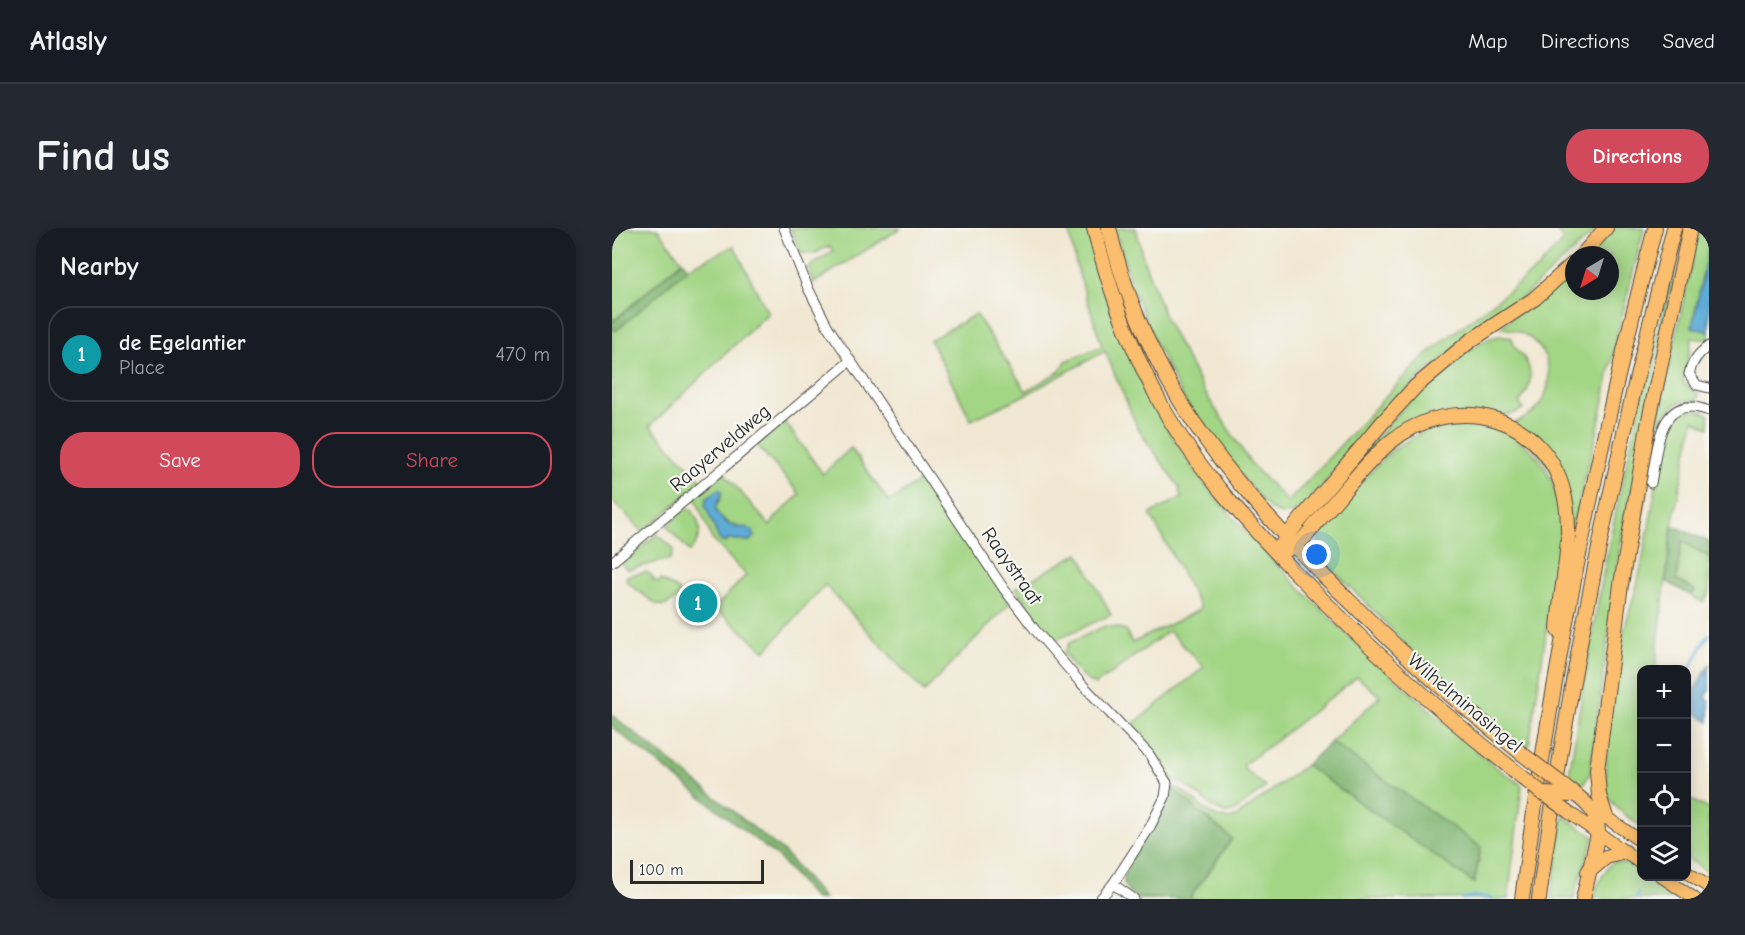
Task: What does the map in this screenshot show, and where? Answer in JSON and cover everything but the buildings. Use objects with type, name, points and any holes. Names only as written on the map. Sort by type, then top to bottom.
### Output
[{"type":"highway","name":"Wilhelminasingel","points":[[1094,228],[1110,286],[1125,327],[1162,407],[1213,481],[1278,554],[1382,658],[1544,794]]},
{"type":"highway","name":"Wilhelminasingel","points":[[1109,228],[1130,301],[1150,346],[1196,427],[1217,456],[1291,542],[1416,664],[1466,709],[1590,806]]},
{"type":"highway","points":[[1590,246],[1606,228]]},
{"type":"highway","points":[[1522,899],[1555,680],[1599,459],[1655,228]]},
{"type":"highway","points":[[1539,899],[1573,682],[1598,549],[1634,383],[1674,228]]},
{"type":"highway","points":[[1606,817],[1598,787],[1597,770],[1624,561],[1649,420],[1690,228]]},
{"type":"highway","points":[[1291,542],[1382,423],[1415,387],[1470,341],[1534,299],[1565,271]]},
{"type":"highway","points":[[1278,554],[1390,443],[1412,428],[1434,418],[1458,414],[1486,416],[1507,424],[1532,440],[1545,454],[1556,472],[1566,501],[1568,546],[1559,611],[1555,680]]},
{"type":"highway","points":[[1544,794],[1573,793],[1584,790],[1597,770]]},
{"type":"highway","points":[[1583,899],[1598,834],[1598,819],[1590,806]]},
{"type":"highway","points":[[1588,872],[1606,857],[1625,852]]},
{"type":"main road","name":"Wilhelminasingel","points":[[1544,794],[1637,861]]},
{"type":"main road","name":"Wilhelminasingel","points":[[1590,806],[1637,839]]},
{"type":"main road","points":[[1691,875],[1709,887]]},
{"type":"main road","points":[[1668,881],[1695,899]]},
{"type":"street","name":"Raaystraat","points":[[784,228],[808,288],[828,327],[1011,598],[1079,681],[1149,754],[1167,783],[1165,797],[1150,827],[1113,884]]},
{"type":"street","points":[[1709,346],[1701,351],[1691,363],[1689,374],[1697,385],[1709,388]]},
{"type":"street","name":"Raayerveldweg","points":[[612,562],[850,361]]},
{"type":"street","points":[[1651,483],[1661,430],[1668,417],[1679,408],[1693,405],[1709,411]]},
{"type":"street","points":[[1100,899],[1113,884],[1134,899]]},
{"type":"green space","points":[[615,228],[657,228],[682,261],[613,321],[612,232]]},
{"type":"green space","points":[[790,228],[901,228],[814,283],[808,268],[833,251],[830,246],[813,254],[801,253]]},
{"type":"green space","points":[[1068,228],[1087,228],[1112,311],[1146,391],[1190,464],[1207,486],[1308,597],[1413,695],[1494,766],[1522,785],[1508,899],[1189,899],[1232,839],[1169,786],[1186,794],[1210,813],[1226,819],[1236,817],[1306,765],[1474,883],[1481,848],[1331,742],[1380,696],[1357,677],[1244,764],[1244,769],[1266,787],[1233,812],[1225,813],[1216,809],[1183,783],[1170,778],[1128,728],[1204,667],[1169,631],[1095,685],[1081,675],[1064,653],[1069,643],[1105,626],[1126,630],[1132,643],[1199,610],[1200,607],[1150,514],[1182,497],[1180,488],[1138,429],[1105,351],[1027,394],[971,420],[930,340],[976,314],[1026,391],[1060,371],[1066,361],[1102,346],[1077,268]]},
{"type":"green space","points":[[1115,228],[1136,228],[1143,258],[1166,320],[1205,393],[1252,465],[1288,502],[1401,380],[1432,350],[1538,268],[1564,240],[1555,228],[1598,228],[1578,246],[1565,246],[1565,258],[1525,295],[1419,377],[1301,509],[1285,514],[1270,509],[1228,461],[1187,405],[1155,342],[1131,285]]},
{"type":"green space","points":[[1610,228],[1644,228],[1571,541],[1566,489],[1514,423],[1531,414],[1545,396],[1549,374],[1547,363],[1536,343],[1527,336],[1518,331],[1500,328],[1565,276],[1565,300],[1619,300],[1619,246],[1596,246]]},
{"type":"green space","points":[[1699,228],[1709,228],[1709,245],[1692,327],[1709,332],[1709,340],[1692,338],[1683,383],[1699,394],[1697,401],[1683,401],[1674,405],[1659,423],[1632,578],[1626,592],[1656,429]]},
{"type":"green space","points":[[1682,235],[1620,547],[1590,774],[1582,786],[1578,787],[1568,782],[1602,578],[1634,431]]},
{"type":"green space","points":[[734,246],[768,313],[650,426],[702,481],[643,532],[612,500],[612,327],[616,330],[688,268]]},
{"type":"green space","points":[[682,261],[688,268],[616,331],[612,327],[612,319],[614,321]]},
{"type":"green space","points":[[1500,336],[1512,338],[1529,369],[1530,381],[1519,402],[1523,409],[1503,416],[1429,415],[1325,509],[1321,506],[1388,425],[1424,387],[1477,345],[1489,338]]},
{"type":"green space","points":[[1694,409],[1709,414],[1709,428],[1694,420],[1672,525],[1655,665],[1637,665],[1637,823],[1616,806],[1606,790],[1606,756],[1611,703],[1621,642],[1647,540],[1665,431],[1676,417]]},
{"type":"green space","points":[[784,421],[823,474],[851,448],[889,502],[922,479],[1010,603],[924,692],[825,585],[765,651],[715,608],[746,575],[712,539],[695,497],[724,473],[770,526],[800,494],[756,444]],"holes":[[[721,497],[715,509],[726,521],[753,531],[754,536],[750,541],[728,539],[722,542],[705,505]]]},
{"type":"green space","points":[[1455,422],[1482,424],[1505,432],[1524,444],[1539,460],[1551,479],[1558,501],[1562,525],[1560,560],[1548,619],[1528,751],[1449,687],[1415,655],[1326,563],[1319,547],[1322,530],[1380,463],[1413,437]]},
{"type":"green space","points":[[685,509],[691,509],[698,521],[700,531],[690,552],[667,526]]},
{"type":"green space","points":[[1672,525],[1709,542],[1709,557],[1682,541],[1676,580],[1695,590],[1690,595],[1666,581]]},
{"type":"green space","points":[[657,534],[673,548],[670,559],[627,570],[622,564]]},
{"type":"green space","points":[[1682,541],[1709,557],[1709,593],[1703,603],[1690,595],[1695,591],[1676,580]]},
{"type":"green space","points":[[1079,553],[1111,615],[1052,641],[1016,588]]},
{"type":"green space","points":[[647,572],[653,580],[659,583],[661,580],[678,590],[680,594],[664,606],[656,604],[627,582],[626,577],[630,575]]},
{"type":"green space","points":[[612,715],[784,852],[824,899],[815,899],[779,858],[612,727]]},
{"type":"green space","points":[[1331,742],[1481,847],[1474,883],[1306,765]]},
{"type":"green space","points":[[1169,786],[1232,839],[1189,899],[1138,899],[1129,892],[1124,884],[1124,873]]},
{"type":"green space","points":[[1691,800],[1709,809],[1709,873],[1691,861]]},
{"type":"green space","points":[[1563,816],[1594,837],[1574,899],[1551,899]]},
{"type":"green space","points":[[1613,862],[1630,864],[1637,868],[1637,881],[1657,881],[1686,899],[1594,899],[1600,879]]},
{"type":"water","points":[[1709,245],[1709,332],[1692,327]]},
{"type":"water","points":[[719,489],[722,492],[715,509],[724,521],[732,526],[746,527],[753,531],[754,536],[750,541],[728,539],[726,543],[719,539],[705,505],[706,499]]},
{"type":"water","points":[[1709,665],[1709,691],[1706,697],[1709,702],[1709,722],[1694,711],[1691,706],[1691,696]]},
{"type":"waterway","points":[[1691,666],[1709,634]]},
{"type":"waterway","points":[[1636,899],[1638,893]]},
{"type":"waterway","points":[[1464,899],[1474,896],[1491,898]]},
{"type":"place","name":"de Egelantier","points":[[698,603]]}]
